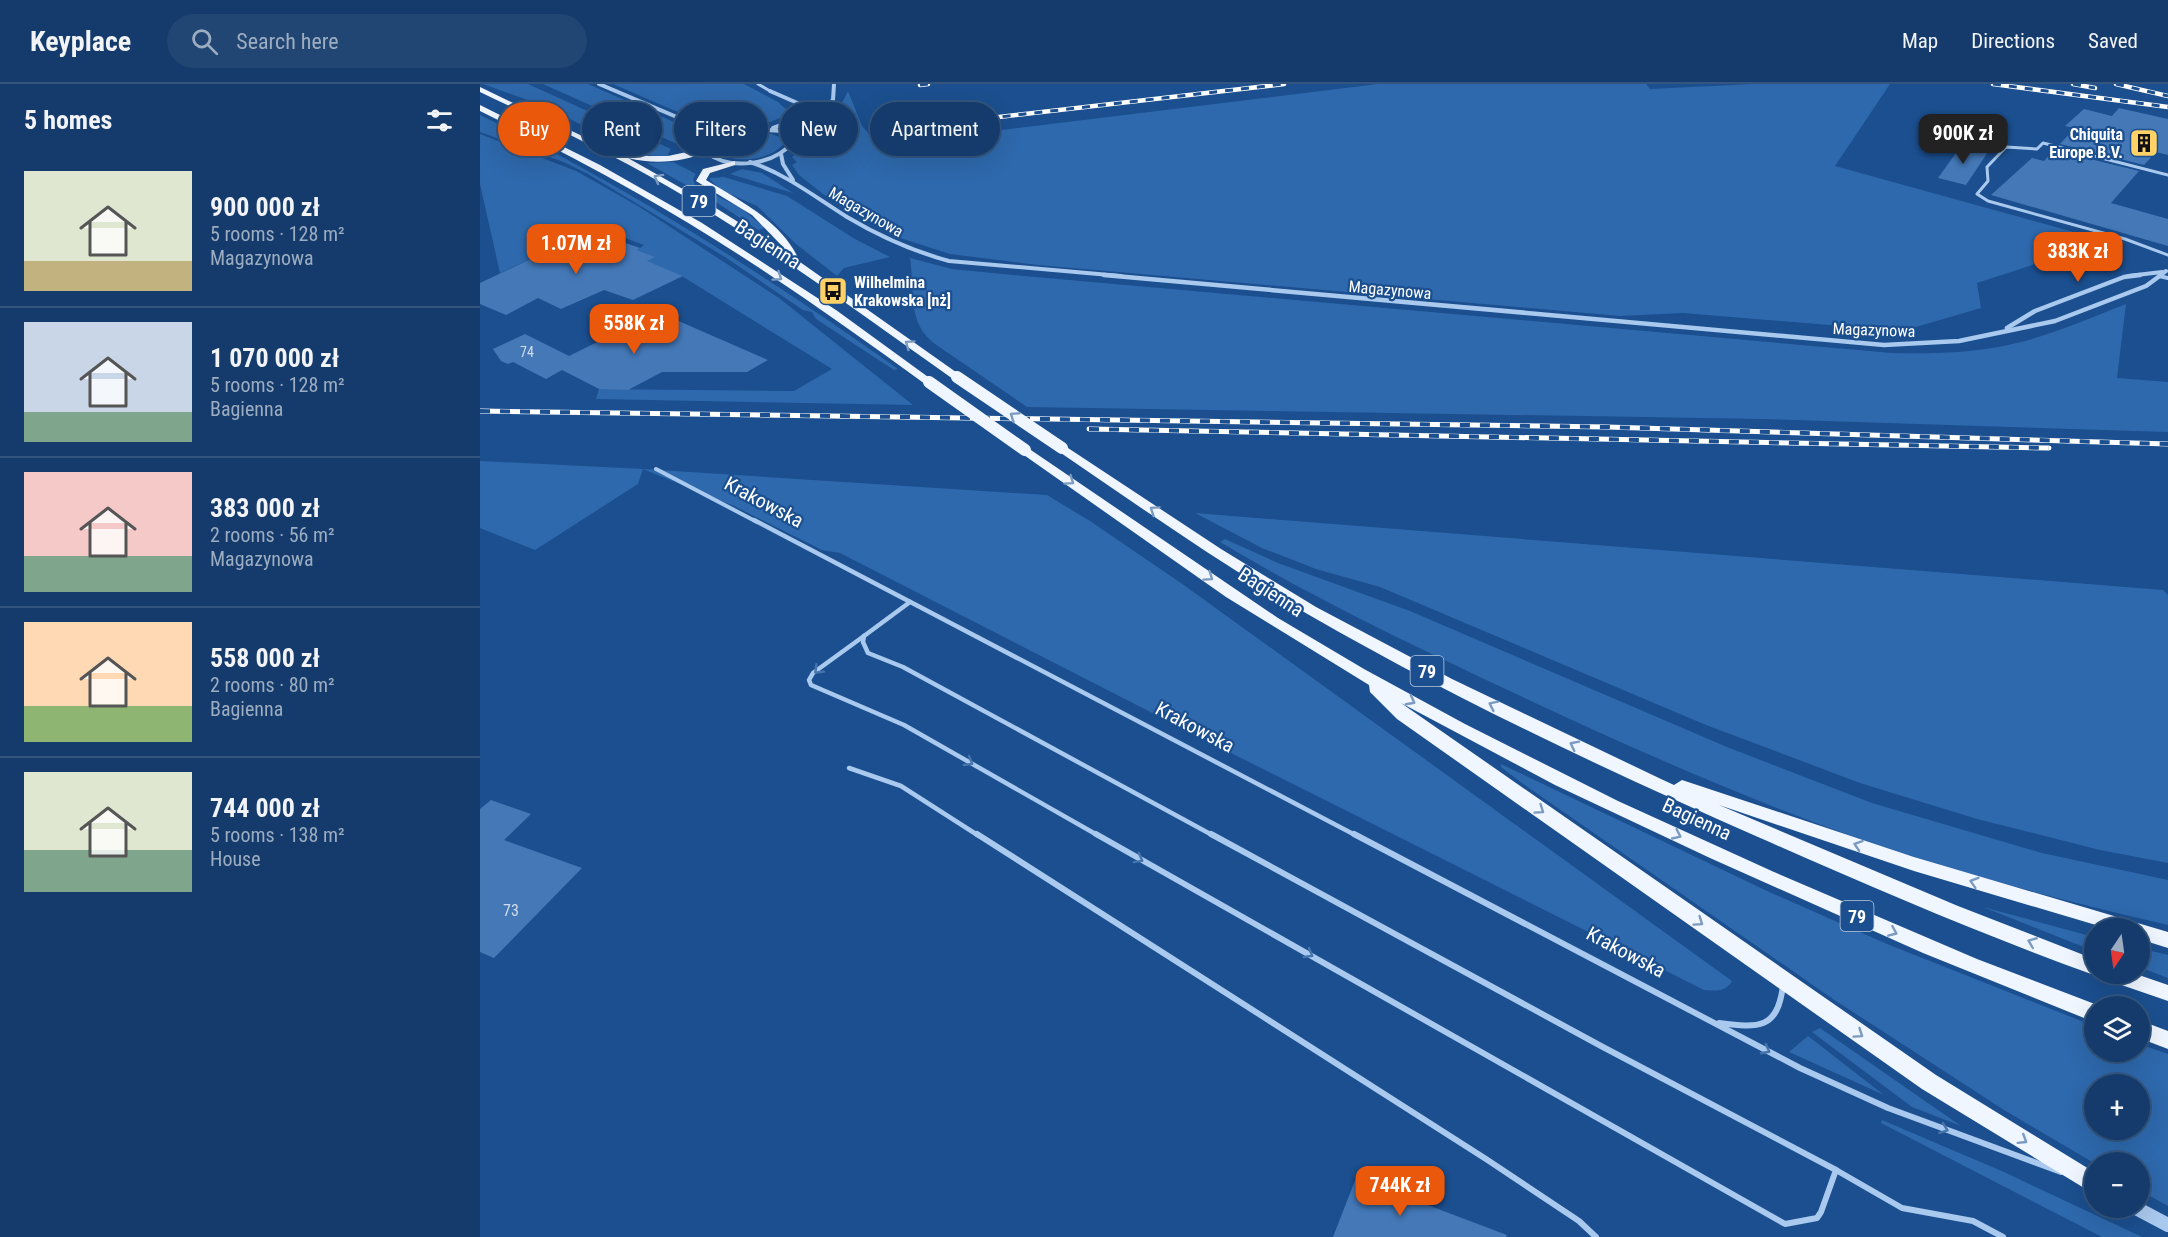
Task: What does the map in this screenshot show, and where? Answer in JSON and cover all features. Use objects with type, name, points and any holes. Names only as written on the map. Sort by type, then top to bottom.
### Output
[{"type":"main road","name":"Bagienna","points":[[480,89],[582,137]]},
{"type":"main road","name":"Bagienna","points":[[480,108],[593,164],[665,205],[863,334],[1230,592],[1359,674],[1550,775],[1701,847],[2010,982],[2084,1009]]},
{"type":"main road","name":"Bagienna","points":[[618,156],[697,200],[796,265],[1132,496],[1310,609],[1602,759],[1790,844],[2084,963]]},
{"type":"main road","points":[[632,156],[650,159],[688,156]]},
{"type":"main road","points":[[732,163],[706,171],[701,181],[755,213],[788,246],[796,265]]},
{"type":"main road","points":[[1359,674],[1403,715],[1784,982],[1929,1082],[2084,1179]]},
{"type":"main road","points":[[1602,759],[1914,864],[2096,918]]},
{"type":"main road","points":[[2150,934],[2168,940]]},
{"type":"main road","points":[[2142,984],[2168,993]]},
{"type":"main road","points":[[2150,1033],[2168,1040]]},
{"type":"street","points":[[599,84],[674,116]]},
{"type":"street","points":[[830,102],[833,100],[834,84]]},
{"type":"street","points":[[770,91],[795,102]]},
{"type":"street","points":[[769,129],[780,125]]},
{"type":"street","points":[[769,129],[780,132]]},
{"type":"street","points":[[710,156],[732,163],[750,162],[780,154]]},
{"type":"street","points":[[781,156],[783,164],[793,181]]},
{"type":"street","name":"Magazynowa","points":[[750,162],[776,171],[886,240],[932,257],[967,264],[1884,345],[1959,341],[2055,321],[2146,286],[2167,271]]},
{"type":"street","name":"Magazynowa","points":[[2004,330],[2035,311],[2124,277],[2167,271]]},
{"type":"street","points":[[2150,1215],[2168,1225]]},
{"type":"lane","points":[[758,84],[770,91]]},
{"type":"lane","points":[[1934,135],[2006,147],[2037,149],[2043,143],[2168,175]]},
{"type":"lane","points":[[2006,147],[1987,167],[1988,181],[1977,194],[1980,198],[2125,239],[2168,255]]},
{"type":"lane","points":[[2159,276],[2168,278]]},
{"type":"lane","name":"Krakowska","points":[[656,469],[1800,1068],[1887,1108],[2084,1181]]},
{"type":"lane","points":[[910,602],[813,673],[809,680],[812,685],[904,724],[1522,1077],[1785,1224],[1817,1218],[1836,1170]]},
{"type":"lane","points":[[864,634],[863,642],[868,653],[903,667],[1601,1046],[1836,1170],[1902,1208],[1973,1221],[2003,1237]]},
{"type":"lane","points":[[849,768],[901,786],[1486,1159],[1579,1221],[1596,1237]]},
{"type":"lane","points":[[1714,1022],[1743,1026],[1769,1021],[1778,1012],[1784,982]]},
{"type":"shaded area","points":[[483,84],[528,84],[568,102],[533,102]]},
{"type":"shaded area","points":[[543,84],[588,84],[629,102],[583,102]]},
{"type":"shaded area","points":[[613,84],[744,84],[780,104],[780,118],[768,122],[768,102],[674,102],[674,110],[662,105],[662,102],[655,102]]},
{"type":"shaded area","points":[[1378,84],[1646,84],[1650,89],[1754,84],[1890,84],[1835,166],[2106,241],[1977,283],[1981,308],[1902,331],[1683,313],[1620,316],[1038,265],[950,254],[894,236],[823,194],[799,175],[792,165],[797,162],[793,156],[858,156],[858,116],[862,126],[870,135],[870,156],[1000,156],[1000,130]]},
{"type":"shaded area","points":[[848,91],[852,102],[842,102]]},
{"type":"shaded area","points":[[570,103],[582,109],[582,125],[570,119]]},
{"type":"shaded area","points":[[480,115],[498,124],[498,138],[480,132]]},
{"type":"shaded area","points":[[662,117],[674,122],[674,143],[662,137]]},
{"type":"shaded area","points":[[768,133],[780,137],[780,147],[768,154]]},
{"type":"shaded area","points":[[480,134],[498,141],[498,156],[537,156],[576,171],[638,206],[779,298],[913,405],[596,399],[599,389],[794,391],[832,369],[680,275],[646,261],[654,257],[637,250],[644,245],[598,228],[500,273],[480,184]]},
{"type":"shaded area","points":[[662,145],[671,149],[668,154],[670,157],[658,156],[662,156]]},
{"type":"shaded area","points":[[547,156],[559,156],[694,233],[797,299],[898,369],[894,370],[816,319],[812,312],[803,310],[725,257],[566,163]]},
{"type":"shaded area","points":[[725,156],[764,156],[752,159]]},
{"type":"shaded area","points":[[673,162],[696,174],[693,179],[695,185],[741,208],[765,228],[758,230],[716,202],[647,163]]},
{"type":"shaded area","points":[[742,169],[762,173],[793,193],[730,174]]},
{"type":"shaded area","points":[[724,177],[787,196],[855,239],[890,257],[844,268],[837,276],[796,244],[757,206],[721,190],[710,180],[710,178]]},
{"type":"shaded area","points":[[910,258],[952,269],[1013,275],[1892,353],[1955,352],[2017,343],[2045,335],[2126,304],[2117,378],[2168,382],[2168,432],[1762,419],[1027,407],[935,344],[926,335],[916,316]]},
{"type":"shaded area","points":[[480,461],[643,469],[638,484],[535,550],[480,528]]},
{"type":"shaded area","points":[[643,469],[1047,495],[1090,521],[1181,583],[1732,981],[1723,989],[1704,990],[1207,741],[840,553],[822,550],[734,506]]},
{"type":"shaded area","points":[[1195,513],[2163,590],[2168,595],[2168,863],[2100,850],[1977,819],[1860,783],[1706,725],[1380,587],[1316,569],[1262,548]]},
{"type":"shaded area","points":[[1225,539],[1278,563],[1410,611],[1727,747],[1872,803],[2042,853],[2168,880],[2168,925],[2150,921],[2150,918],[2139,918],[2046,895],[1925,860],[1846,834],[1720,785],[1439,658],[1292,583],[1220,542]]},
{"type":"shaded area","points":[[1501,764],[1765,890],[1887,944],[2084,1022],[2084,1062],[2150,1062],[2150,1048],[2168,1054],[2168,1206],[2150,1196],[2150,1152],[2084,1152],[2084,1157],[2004,1110],[1833,999],[1501,767]]},
{"type":"shaded area","points":[[1983,907],[2084,934],[2084,947]]},
{"type":"shaded area","points":[[2150,951],[2168,955],[2168,978],[2150,971]]},
{"type":"shaded area","points":[[1820,1028],[1961,1126],[1912,1107],[1812,1032]]},
{"type":"shaded area","points":[[1808,1036],[1884,1095],[1789,1052]]},
{"type":"shaded area","points":[[1882,1120],[2004,1172],[2084,1210],[2084,1218],[2102,1218],[2142,1237],[2102,1237],[1881,1123]]},
{"type":"building","name":"Chiquita Europe B.V.","points":[[2119,108],[2168,119],[2168,155],[2156,152],[2144,165],[2060,144],[2075,128],[2065,126],[2084,109],[2112,116]]},
{"type":"building","points":[[1961,146],[1988,152],[1966,185],[1938,178]]},
{"type":"building","points":[[2054,150],[2139,171],[2111,203],[2168,219],[2168,246],[1991,195],[2032,158],[2044,161]]},
{"type":"building","points":[[590,231],[640,248],[637,250],[655,257],[647,261],[683,276],[633,300],[604,290],[561,309],[538,298],[506,315],[480,304],[480,283]]},
{"type":"building","points":[[658,312],[768,360],[747,372],[662,372],[628,390],[599,389],[562,370],[546,379],[513,362],[508,364],[501,361],[493,349],[525,334],[569,356]]},
{"type":"building","points":[[491,800],[531,814],[504,840],[582,868],[494,958],[480,952],[480,809]]},
{"type":"building","points":[[1356,1178],[1507,1235],[1506,1237],[1333,1237]]},
{"type":"railway","points":[[920,85],[928,84]]},
{"type":"railway","points":[[1000,117],[1284,84]]},
{"type":"railway","points":[[1993,84],[2168,107]]},
{"type":"railway","points":[[2073,84],[2095,88]]},
{"type":"railway","points":[[2116,84],[2168,96]]},
{"type":"railway","points":[[480,411],[1607,427],[2168,444]]},
{"type":"railway","points":[[1089,429],[2049,448]]},
{"type":"place","name":"Chiquita Europe B.V.","points":[[2144,143]]},
{"type":"place","name":"Wilhelmina Krakowska [nż]","points":[[833,291]]}]
